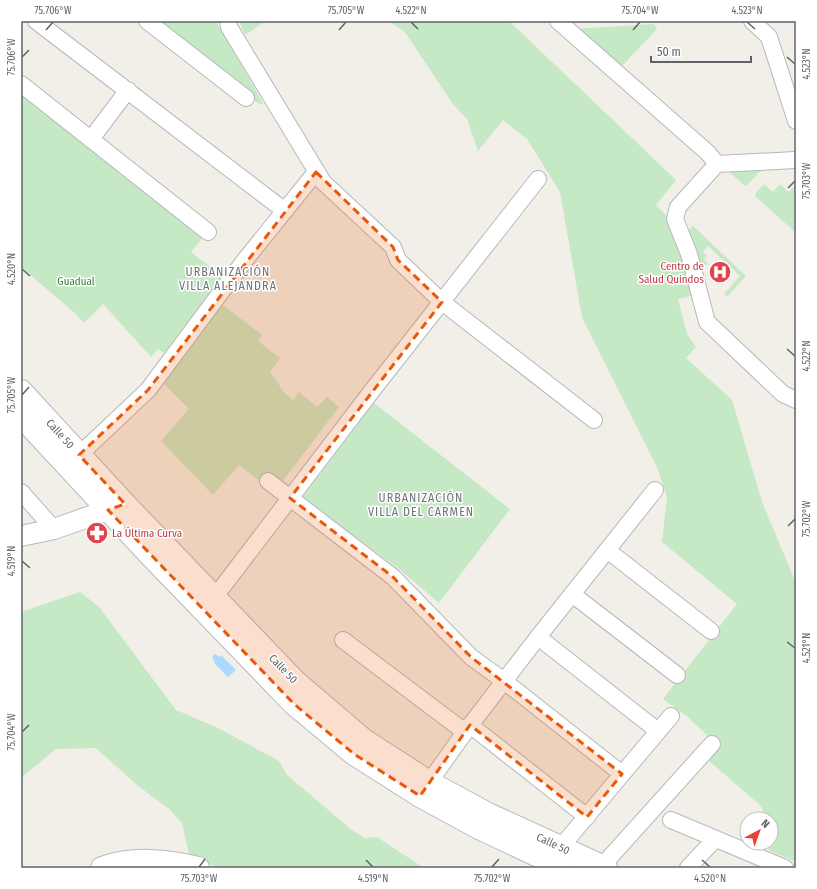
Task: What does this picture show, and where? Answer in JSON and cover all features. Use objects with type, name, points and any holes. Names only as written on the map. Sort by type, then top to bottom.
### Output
[{"type":"main road","name":"Calle 50","points":[[21,391],[79,455],[116,507],[171,578],[294,704],[354,754],[424,789]]},
{"type":"main road","name":"Calle 50","points":[[21,416],[214,598],[304,690],[424,789],[479,828],[562,858],[604,867]]},
{"type":"main road","points":[[102,868],[143,860],[168,861],[198,868]]},
{"type":"street","points":[[36,21],[285,211]]},
{"type":"street","points":[[147,21],[246,98]]},
{"type":"street","points":[[228,21],[229,27],[323,182],[393,247],[398,260],[442,302],[594,420]]},
{"type":"street","points":[[558,21],[718,164]]},
{"type":"street","points":[[752,21],[769,37],[796,121]]},
{"type":"street","points":[[21,84],[208,232]]},
{"type":"street","points":[[91,140],[128,90]]},
{"type":"street","points":[[796,160],[718,164],[678,208],[675,219],[688,254],[707,322],[783,394],[796,400]]},
{"type":"street","points":[[79,455],[148,390],[245,260],[316,172]]},
{"type":"street","points":[[214,598],[538,179]]},
{"type":"street","points":[[268,482],[393,576],[471,657],[504,681],[622,774]]},
{"type":"street","points":[[424,789],[504,681],[655,490]]},
{"type":"street","points":[[21,492],[54,529]]},
{"type":"street","points":[[21,536],[54,529],[116,507]]},
{"type":"street","points":[[607,550],[711,631]]},
{"type":"street","points":[[572,594],[677,675]]},
{"type":"street","points":[[538,637],[658,731]]},
{"type":"street","points":[[343,640],[586,817]]},
{"type":"street","points":[[562,858],[586,817],[671,716]]},
{"type":"street","points":[[604,867],[712,744]]},
{"type":"street","points":[[671,820],[785,868]]},
{"type":"street","points":[[688,868],[715,839]]},
{"type":"highlighted area","points":[[316,172],[393,247],[398,260],[442,302],[290,498],[393,577],[471,657],[622,774],[587,817],[470,725],[420,796],[354,754],[294,704],[108,510],[125,504],[79,455],[148,390]]},
{"type":"green space","points":[[155,21],[216,21],[264,105],[256,102],[250,95]]},
{"type":"green space","points":[[239,21],[266,21],[245,35]]},
{"type":"green space","points":[[388,21],[509,21],[676,180],[656,205],[670,219],[696,295],[678,299],[687,334],[696,347],[686,358],[732,400],[762,502],[796,583],[796,862],[770,851],[779,851],[779,811],[763,811],[761,806],[708,760],[719,747],[688,717],[663,699],[737,604],[662,542],[667,497],[657,467],[582,317],[560,192],[527,139],[503,120],[478,151],[467,119],[453,104],[405,32]]},
{"type":"green space","points":[[653,24],[657,27],[655,31],[621,67],[574,29]]},
{"type":"green space","name":"Guadual","points":[[21,90],[205,235],[191,252],[222,276],[164,353],[158,349],[151,357],[103,304],[84,323],[76,314],[21,267]]},
{"type":"green space","points":[[764,167],[745,186],[728,171]]},
{"type":"green space","points":[[764,184],[773,192],[780,184],[789,192],[796,184],[796,233],[755,196]]},
{"type":"green space","points":[[693,226],[746,276],[727,297],[724,294],[740,276],[708,246],[703,252],[707,256],[704,260],[708,263],[703,269],[704,279],[702,279],[686,233]]},
{"type":"green space","points":[[223,305],[262,335],[258,341],[280,358],[270,372],[284,392],[293,400],[299,392],[317,407],[327,397],[339,407],[282,482],[269,472],[260,481],[239,465],[213,495],[161,441],[189,409],[162,382]]},
{"type":"green space","points":[[374,403],[510,509],[439,603],[398,568],[302,498]]},
{"type":"green space","points":[[80,592],[99,607],[176,710],[216,727],[279,761],[287,775],[352,830],[365,838],[377,837],[424,868],[222,868],[190,859],[182,823],[169,809],[137,785],[96,748],[56,749],[21,778],[21,612]]},
{"type":"water","points":[[215,654],[220,657],[221,655],[236,670],[228,677],[214,663],[215,662],[212,657]]},
{"type":"place","name":"Centro de Salud Quindos","points":[[720,272]]},
{"type":"place","name":"La Última Curva","points":[[97,533]]},
{"type":"district","name":"URBANIZACIÓN VILLA ALEJANDRA","points":[[228,279]]},
{"type":"district","name":"URBANIZACIÓN VILLA DEL CARMEN","points":[[421,505]]}]
